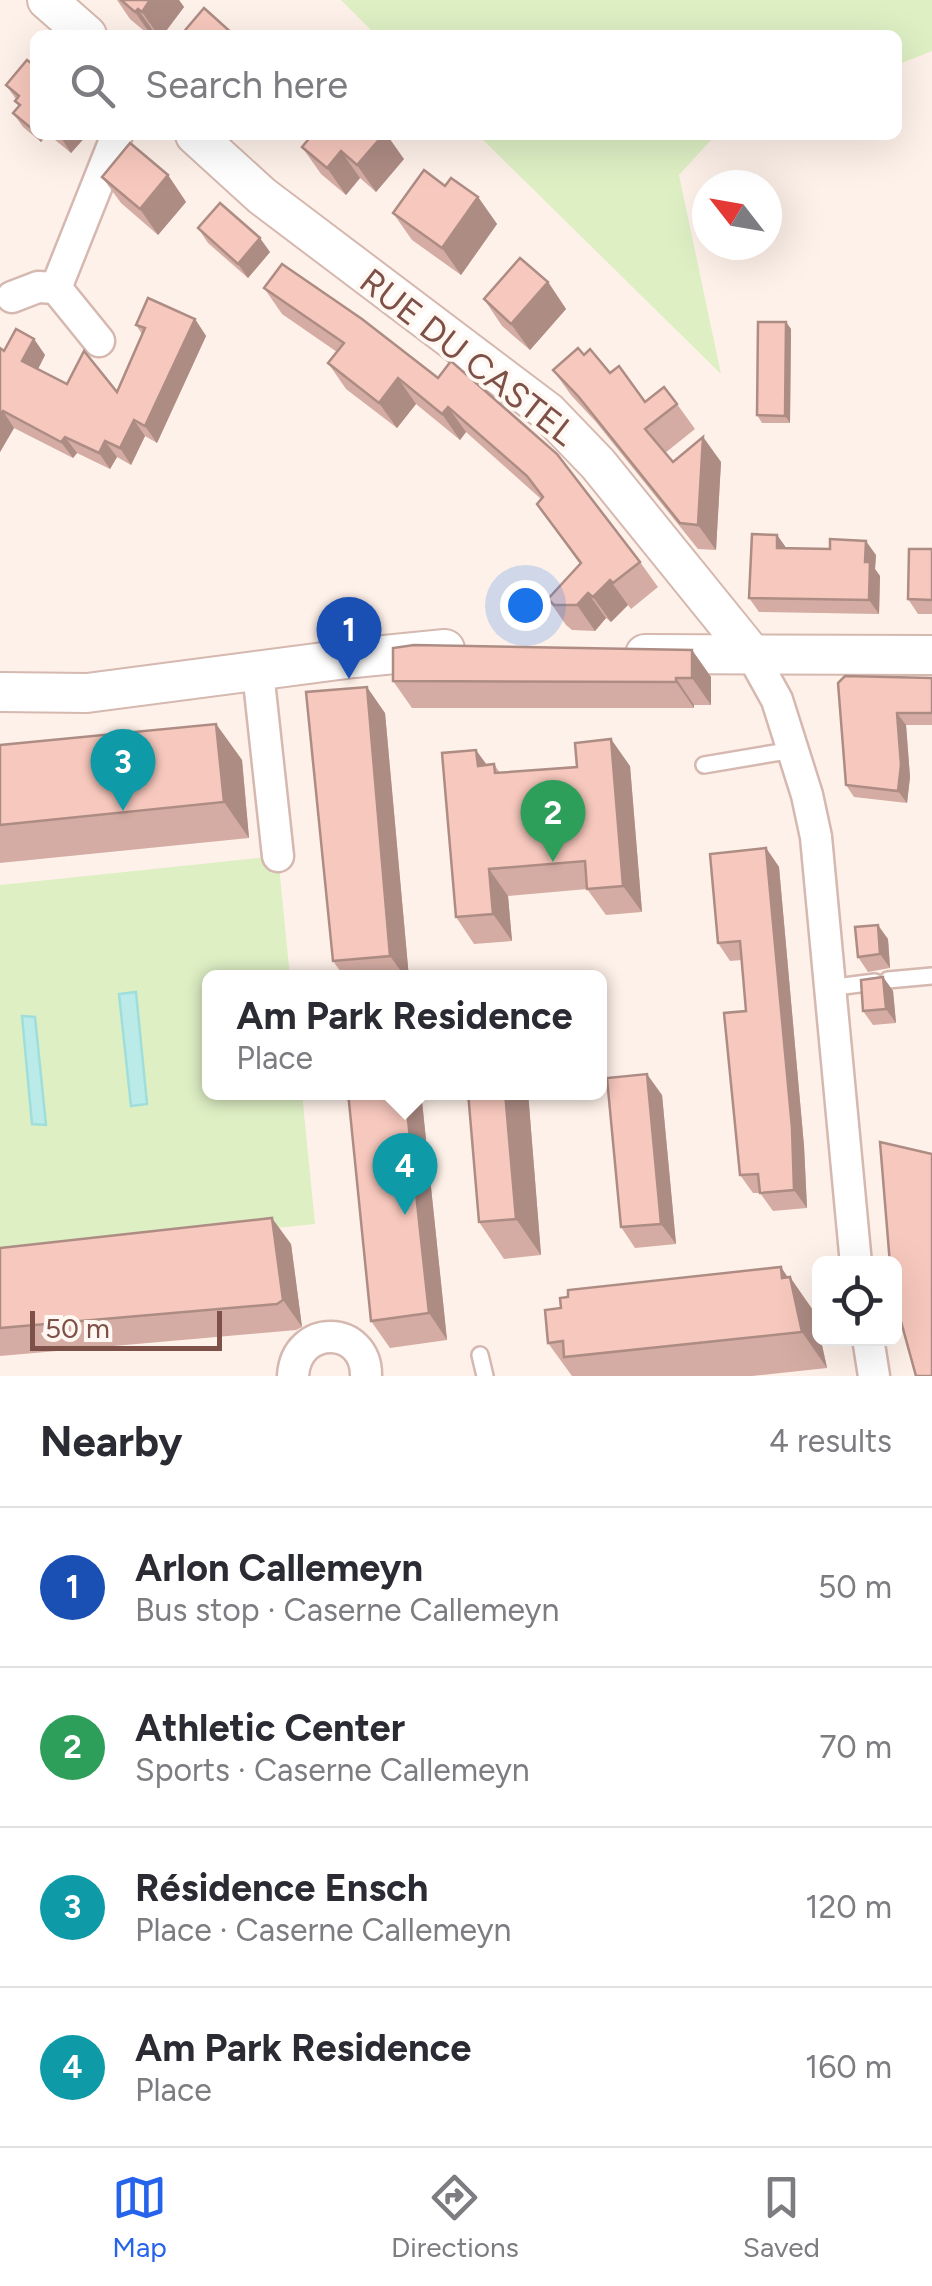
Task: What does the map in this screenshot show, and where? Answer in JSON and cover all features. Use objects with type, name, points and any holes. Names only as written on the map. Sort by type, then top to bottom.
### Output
[{"type":"street","points":[[47,0],[81,30]]},
{"type":"street","points":[[56,288],[115,140]]},
{"type":"street","name":"RUE DU CASTEL","points":[[200,140],[262,196],[548,412],[598,464],[751,653]]},
{"type":"street","points":[[12,297],[38,287],[56,288],[100,341]]},
{"type":"street","points":[[0,692],[87,693],[432,649],[488,650]]},
{"type":"street","points":[[751,653],[777,700],[816,837],[855,1256]]},
{"type":"street","points":[[618,654],[932,655]]},
{"type":"street","points":[[258,672],[278,856]]},
{"type":"street","points":[[294,1376],[298,1355],[314,1340],[337,1337],[357,1348],[364,1358],[366,1376]]},
{"type":"street","points":[[869,1346],[874,1376]]},
{"type":"lane","points":[[704,765],[793,750]]},
{"type":"lane","points":[[828,988],[932,976]]},
{"type":"lane","points":[[480,1355],[485,1376]]},
{"type":"green space","points":[[341,0],[932,0],[932,51],[902,63],[902,30],[371,30]]},
{"type":"green space","points":[[483,140],[712,140],[679,175],[692,237],[692,260],[697,260],[721,374]]},
{"type":"green space","points":[[278,856],[289,970],[202,970],[202,1100],[303,1100],[315,1224],[0,1257],[0,885]]},
{"type":"water","points":[[136,992],[147,1104],[131,1106],[119,994]]},
{"type":"water","points":[[22,1016],[35,1017],[46,1125],[32,1124]]},
{"type":"building","points":[[121,0],[150,0],[142,12],[135,12]]},
{"type":"building","points":[[204,8],[228,30],[185,30]]},
{"type":"building","points":[[27,60],[30,62],[30,127],[13,113],[20,105],[15,101],[19,96],[6,85]]},
{"type":"building","points":[[308,140],[379,140],[357,165],[341,151],[327,168],[302,147]]},
{"type":"building","points":[[130,143],[168,175],[140,209],[102,177]]},
{"type":"building","points":[[424,170],[445,186],[451,178],[478,197],[442,248],[393,213]]},
{"type":"building","points":[[220,203],[260,238],[238,264],[198,228]]},
{"type":"building","points":[[520,258],[548,282],[511,324],[484,299]]},
{"type":"building","points":[[282,264],[438,378],[451,361],[557,454],[640,562],[613,583],[610,580],[593,597],[588,593],[577,605],[554,605],[548,599],[581,563],[537,504],[543,497],[527,476],[448,407],[442,414],[398,378],[379,403],[328,363],[344,343],[264,288]]},
{"type":"building","points":[[148,298],[195,319],[145,426],[134,420],[120,448],[105,441],[99,453],[65,437],[61,442],[3,411],[0,416],[0,348],[4,351],[16,329],[34,339],[22,361],[67,384],[84,351],[117,392],[145,328],[136,325]]},
{"type":"building","points":[[758,322],[786,322],[785,416],[757,415]]},
{"type":"building","points":[[578,348],[584,355],[590,349],[610,373],[619,366],[645,402],[664,387],[677,404],[645,429],[673,462],[703,437],[698,525],[680,523],[553,370]]},
{"type":"building","points":[[752,534],[777,535],[777,548],[830,549],[830,539],[866,541],[869,600],[749,598]]},
{"type":"building","points":[[909,549],[932,549],[932,600],[908,599]]},
{"type":"building","points":[[414,645],[692,650],[692,678],[676,678],[676,682],[393,681],[393,648]]},
{"type":"building","points":[[845,676],[932,678],[932,713],[897,713],[901,765],[898,791],[846,785],[838,683]]},
{"type":"building","points":[[367,687],[390,956],[333,961],[306,692]]},
{"type":"building","points":[[216,724],[224,802],[0,825],[0,745]]},
{"type":"building","points":[[611,739],[623,886],[587,889],[585,861],[489,869],[493,914],[456,917],[442,753],[476,750],[478,766],[494,764],[495,773],[577,767],[575,743]]},
{"type":"building","points":[[766,848],[792,1128],[794,1190],[760,1193],[758,1174],[740,1175],[724,1013],[746,1011],[740,941],[718,943],[710,854]]},
{"type":"building","points":[[878,925],[880,954],[858,957],[855,927]]},
{"type":"building","points":[[883,977],[886,1009],[863,1011],[861,980]]},
{"type":"building","points":[[647,1074],[661,1224],[621,1227],[607,1078]]},
{"type":"building","points":[[349,1100],[406,1100],[429,1313],[371,1321]]},
{"type":"building","points":[[469,1100],[506,1100],[516,1219],[479,1222]]},
{"type":"building","points":[[880,1142],[932,1154],[932,1376],[916,1376],[902,1325],[902,1256],[889,1256]]},
{"type":"building","points":[[272,1218],[283,1300],[277,1304],[0,1328],[0,1248]]},
{"type":"building","points":[[781,1267],[782,1278],[790,1277],[802,1332],[564,1357],[563,1341],[548,1343],[545,1310],[561,1308],[560,1298],[568,1297],[568,1290]]},
{"type":"place","name":"Arlon Callemeyn","points":[[349,679]]},
{"type":"place","name":"Résidence Ensch","points":[[123,811]]},
{"type":"place","name":"Athletic Center","points":[[553,862]]},
{"type":"place","name":"Am Park Residence","points":[[405,1215]]}]
